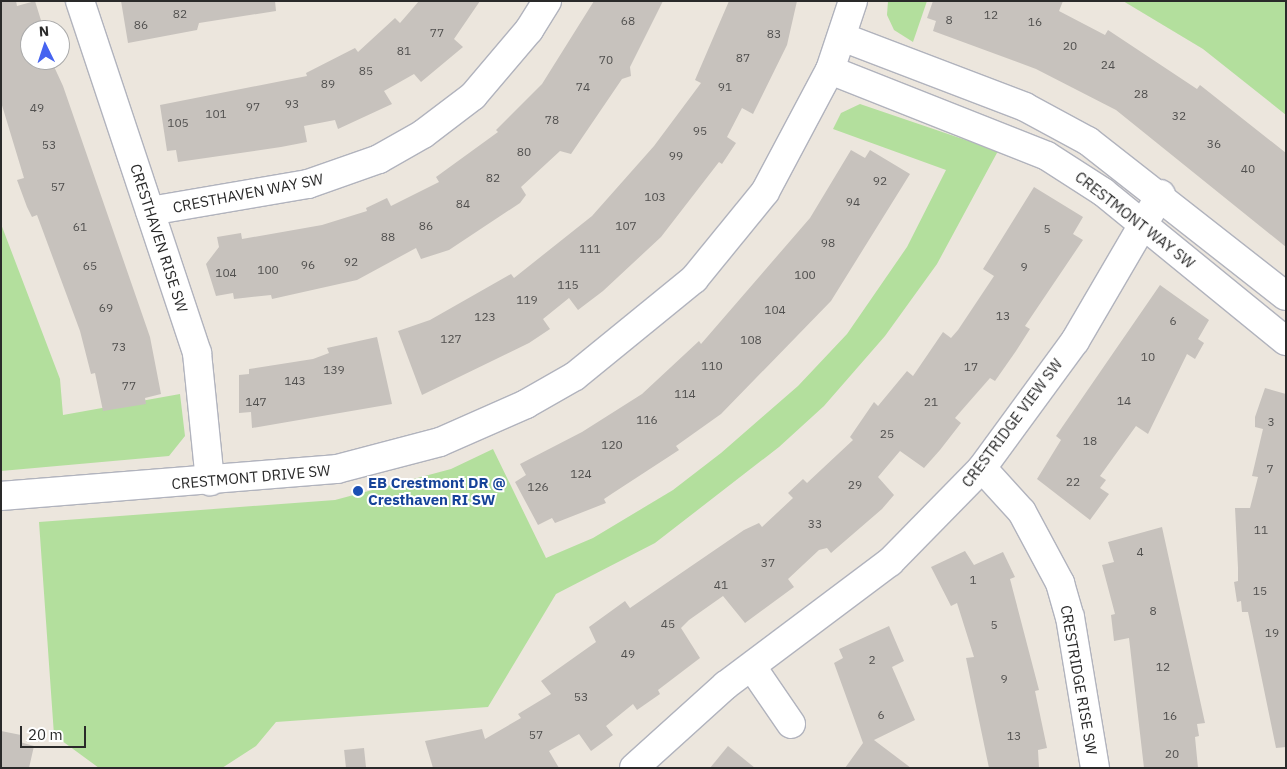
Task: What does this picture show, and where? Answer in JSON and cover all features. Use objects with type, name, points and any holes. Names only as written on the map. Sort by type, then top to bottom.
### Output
[{"type":"street","name":"CRESTHAVEN RISE SW","points":[[80,1],[197,353],[210,481]]},
{"type":"street","name":"CRESTHAVEN WAY SW","points":[[150,211],[308,184],[378,159],[423,134],[473,96],[529,30],[547,1]]},
{"type":"street","name":"CRESTMONT DRIVE SW","points":[[1,496],[281,477],[392,457],[484,424],[575,376],[664,306],[736,230],[789,151],[830,70],[853,1]]},
{"type":"street","points":[[842,37],[1054,122],[1112,156],[1286,296]]},
{"type":"street","name":"CRESTMONT WAY SW","points":[[830,70],[1021,143],[1076,174],[1142,224],[1286,341]]},
{"type":"street","name":"CRESTRIDGE VIEW SW","points":[[634,768],[694,712],[890,562],[982,468],[1074,341],[1161,194]]},
{"type":"street","name":"CRESTRIDGE RISE SW","points":[[982,468],[1022,512],[1060,583],[1070,617],[1095,768]]},
{"type":"street","points":[[752,667],[791,724]]},
{"type":"green space","points":[[888,1],[927,1],[913,42],[894,30],[887,15]]},
{"type":"green space","points":[[1123,1],[1286,1],[1286,115],[1203,49]]},
{"type":"green space","points":[[860,104],[998,151],[937,264],[885,336],[824,406],[779,447],[655,543],[556,594],[488,707],[276,722],[256,746],[222,768],[99,768],[54,735],[39,522],[335,500],[451,469],[493,449],[546,558],[593,538],[673,490],[721,453],[798,386],[847,334],[907,247],[946,170],[833,129],[841,113]]},
{"type":"green space","points":[[1,224],[60,379],[63,415],[180,394],[185,436],[169,456],[1,471]]},
{"type":"building","points":[[1,1],[16,1],[17,6],[35,1],[41,20],[20,20],[20,70],[56,70],[63,86],[150,337],[161,394],[145,398],[146,404],[103,411],[95,373],[91,374],[80,331],[37,215],[32,217],[17,180],[24,178],[1,102]]},
{"type":"building","points":[[121,1],[275,1],[276,11],[199,23],[197,30],[128,43]]},
{"type":"building","points":[[419,1],[480,1],[454,39],[463,47],[421,82],[414,74],[384,91],[392,104],[338,129],[335,120],[304,126],[307,142],[178,162],[176,150],[167,151],[160,105],[307,76],[306,73],[355,48],[358,52],[395,18],[400,23]]},
{"type":"building","points":[[594,1],[663,1],[630,67],[631,76],[622,79],[571,154],[560,151],[521,187],[526,195],[520,203],[449,250],[421,259],[416,248],[357,280],[272,299],[271,295],[234,299],[233,293],[216,296],[206,264],[219,247],[217,237],[241,233],[242,239],[322,225],[367,211],[366,208],[387,198],[391,206],[439,182],[436,177],[498,132],[496,130],[542,84]]},
{"type":"building","points":[[729,1],[797,1],[787,45],[753,114],[742,108],[727,137],[736,143],[722,164],[719,162],[661,237],[603,291],[578,310],[569,298],[543,319],[550,329],[529,343],[422,395],[398,331],[430,320],[511,274],[514,278],[592,216],[654,146],[701,83],[695,80]]},
{"type":"building","points":[[933,1],[1063,1],[1059,11],[1105,35],[1108,30],[1197,89],[1200,85],[1286,153],[1286,247],[1116,110],[1036,69],[933,31],[936,21],[927,18]]},
{"type":"building","points":[[851,150],[865,158],[870,150],[910,174],[831,301],[721,414],[676,446],[679,450],[604,499],[606,503],[555,523],[552,518],[538,525],[515,482],[526,475],[520,464],[582,432],[642,394],[699,341],[701,344],[810,218]]},
{"type":"building","points":[[1034,187],[1083,217],[1073,234],[1083,240],[1025,326],[1030,329],[1016,351],[995,381],[990,378],[955,418],[961,423],[940,450],[924,468],[900,451],[878,477],[894,495],[882,509],[831,553],[827,548],[819,550],[788,579],[794,587],[745,623],[723,596],[689,620],[681,628],[700,658],[658,690],[660,694],[637,710],[633,704],[606,726],[613,735],[591,751],[579,734],[549,751],[559,768],[433,768],[425,741],[482,729],[485,739],[521,718],[518,714],[551,694],[541,681],[596,642],[589,627],[625,601],[630,608],[744,530],[759,523],[762,527],[793,498],[788,493],[803,479],[807,483],[853,440],[850,437],[874,402],[878,406],[907,371],[913,376],[943,332],[951,338],[958,330],[994,276],[983,269]]},
{"type":"building","points":[[1160,285],[1209,320],[1198,339],[1204,343],[1195,359],[1187,354],[1148,434],[1136,426],[1100,476],[1106,480],[1100,488],[1109,494],[1090,520],[1037,479],[1061,440],[1056,436]]},
{"type":"building","points":[[377,337],[392,404],[252,428],[251,412],[239,413],[239,375],[249,374],[249,369],[313,359],[329,353],[327,348]]},
{"type":"building","points":[[1265,388],[1286,394],[1286,747],[1276,748],[1248,612],[1242,612],[1241,601],[1237,602],[1234,582],[1238,581],[1235,508],[1250,508],[1258,477],[1252,476],[1263,429],[1255,427],[1255,417]]},
{"type":"building","points":[[1162,527],[1205,723],[1197,724],[1199,736],[1195,737],[1198,768],[1144,768],[1129,638],[1114,641],[1111,615],[1115,614],[1102,565],[1114,562],[1108,542]]},
{"type":"building","points":[[965,551],[974,565],[1003,552],[1015,577],[1010,579],[1039,690],[1035,691],[1047,748],[1038,750],[1039,768],[989,768],[966,658],[974,657],[957,603],[951,606],[931,567]]},
{"type":"building","points":[[889,626],[904,661],[892,667],[915,720],[874,740],[911,768],[845,768],[863,743],[834,663],[843,658],[839,649]]},
{"type":"building","points":[[1,731],[21,735],[20,742],[34,746],[29,768],[1,768]]},
{"type":"building","points":[[728,746],[755,768],[710,768]]},
{"type":"building","points":[[364,748],[366,768],[346,768],[344,750]]},
{"type":"place","name":"EB Crestmont DR @ Cresthaven RI SW","points":[[358,491]]}]
